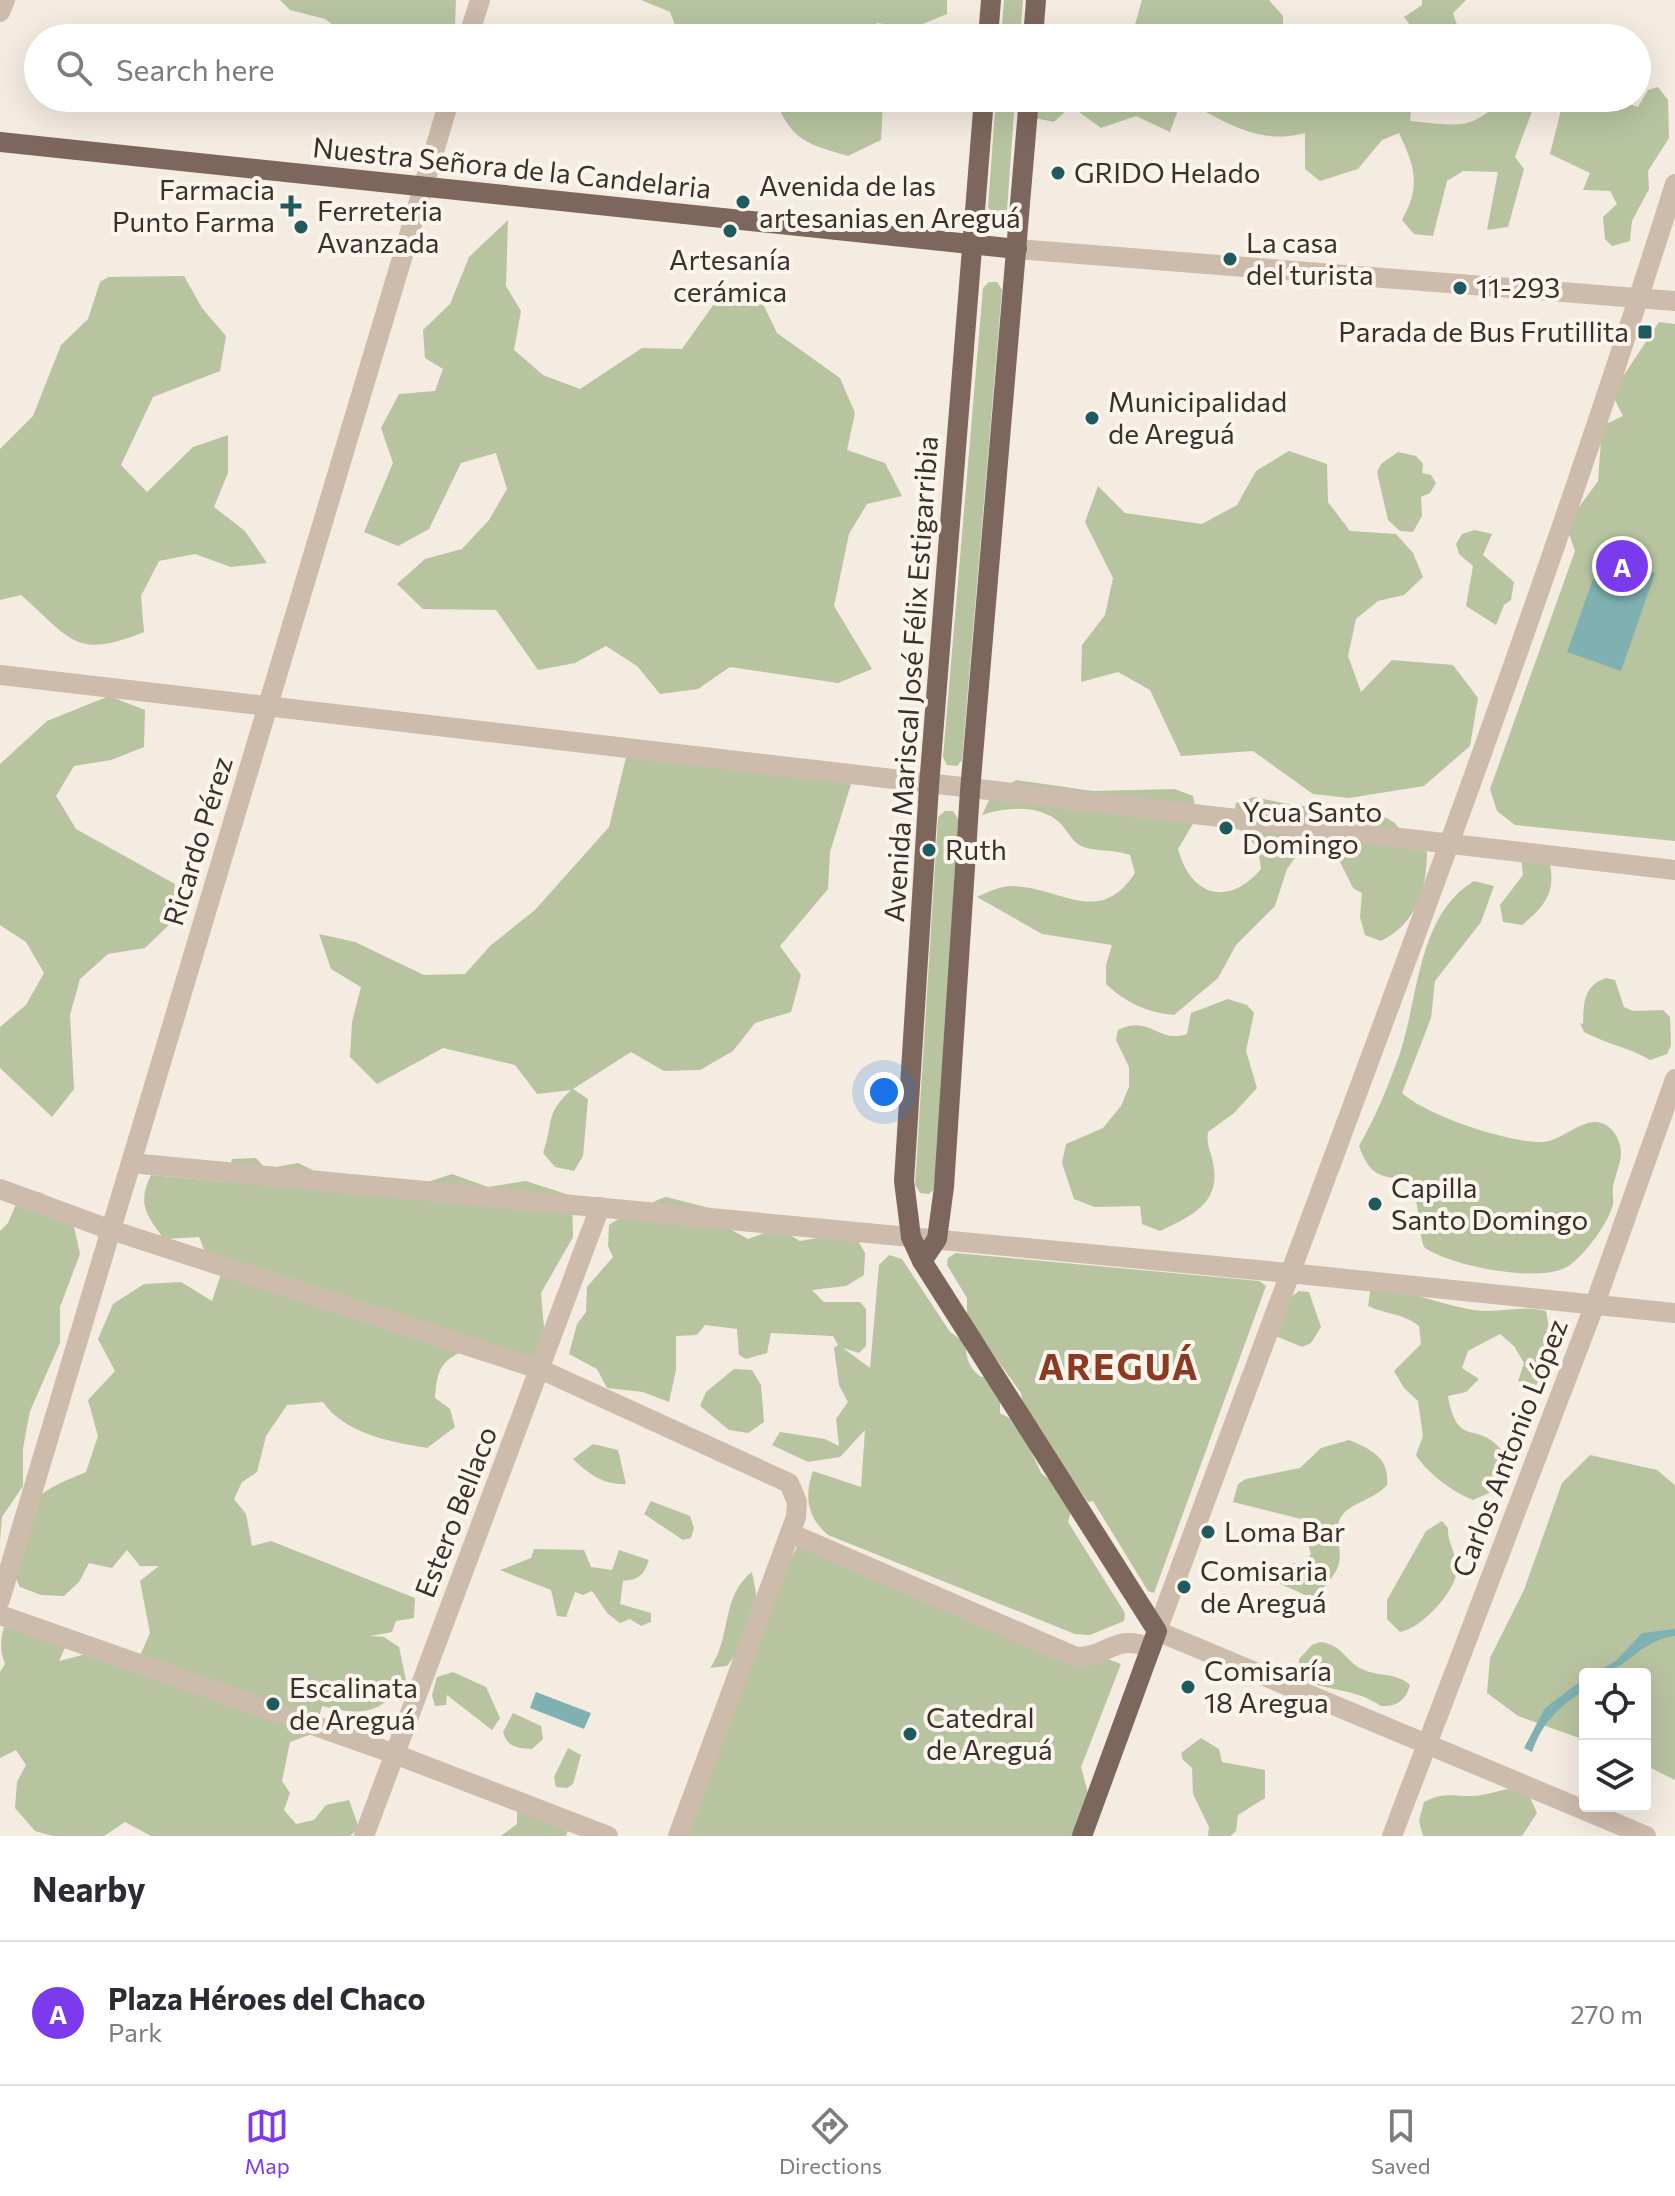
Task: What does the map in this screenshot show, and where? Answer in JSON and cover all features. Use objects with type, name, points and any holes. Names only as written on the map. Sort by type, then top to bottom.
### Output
[{"type":"main road","points":[[989,24],[991,0]]},
{"type":"main road","points":[[1034,24],[1036,0]]},
{"type":"main road","name":"Avenida Mariscal José Félix Estigarribia","points":[[983,112],[929,786],[904,1181],[911,1237],[931,1280],[1154,1640]]},
{"type":"main road","points":[[922,1261],[937,1239],[944,1187],[970,791],[1028,112]]},
{"type":"main road","name":"Nuestra Señora de la Candelaria","points":[[0,142],[1017,249]]},
{"type":"main road","points":[[1082,1836],[1154,1640]]},
{"type":"street","points":[[0,12],[5,0]]},
{"type":"street","points":[[472,24],[480,0]]},
{"type":"street","name":"Ricardo Pérez","points":[[0,1600],[446,112]]},
{"type":"street","points":[[1154,1640],[1448,844],[1639,298],[1675,184]]},
{"type":"street","points":[[1017,249],[1675,301]]},
{"type":"street","points":[[0,675],[970,791],[1675,870]]},
{"type":"street","name":"Carlos Antonio López","points":[[1392,1836],[1595,1304],[1675,1079]]},
{"type":"street","points":[[131,1163],[1289,1273],[1675,1313]]},
{"type":"street","points":[[0,1189],[111,1230],[542,1370],[789,1483],[797,1502],[790,1533],[678,1836]]},
{"type":"street","name":"Estero Bellaco","points":[[364,1836],[392,1753],[542,1370],[600,1207]]},
{"type":"street","points":[[790,1533],[1076,1657],[1089,1657],[1113,1644],[1154,1640],[1428,1743],[1646,1836]]},
{"type":"street","points":[[0,1615],[392,1753],[608,1836]]},
{"type":"green space","points":[[280,0],[456,0],[455,24],[332,24],[325,19],[290,10]]},
{"type":"green space","points":[[641,0],[947,0],[947,14],[923,24],[675,24],[670,12]]},
{"type":"green space","points":[[1004,0],[1023,0],[1021,24],[1002,24]]},
{"type":"green space","points":[[1142,0],[1269,0],[1283,16],[1283,24],[1135,24]]},
{"type":"green space","points":[[1422,0],[1466,0],[1453,13],[1457,24],[1409,24],[1404,17],[1422,5]]},
{"type":"green space","points":[[1658,87],[1668,100],[1669,138],[1648,171],[1649,189],[1632,221],[1630,241],[1612,246],[1605,239],[1603,217],[1617,204],[1610,191],[1583,190],[1590,173],[1550,154],[1560,112],[1651,112],[1651,89]]},
{"type":"green space","points":[[781,112],[883,112],[881,140],[848,156],[811,143],[794,132]]},
{"type":"green space","points":[[995,112],[1014,112],[1007,210],[1000,215],[992,214],[988,207]]},
{"type":"green space","points":[[1036,112],[1065,112],[1054,122],[1035,118]]},
{"type":"green space","points":[[1079,112],[1177,112],[1170,132],[1136,116],[1101,128]]},
{"type":"green space","points":[[1207,112],[1411,112],[1410,121],[1449,125],[1471,122],[1488,112],[1532,112],[1515,157],[1524,169],[1508,227],[1487,230],[1498,172],[1463,171],[1447,181],[1433,236],[1414,234],[1402,220],[1412,197],[1414,176],[1399,133],[1382,140],[1358,169],[1320,181],[1305,169],[1305,133],[1272,136],[1226,122]]},
{"type":"green space","points":[[508,220],[506,286],[521,311],[514,350],[543,375],[580,389],[642,348],[682,349],[726,287],[761,300],[777,333],[840,378],[855,413],[847,450],[885,463],[902,496],[867,504],[849,534],[834,606],[872,669],[838,683],[730,667],[698,689],[660,694],[637,666],[606,646],[575,663],[538,670],[496,610],[423,609],[397,584],[425,559],[462,549],[489,520],[507,489],[496,453],[461,463],[429,529],[398,546],[364,532],[393,463],[381,428],[399,394],[435,391],[443,369],[425,358],[423,330],[450,304],[469,257]]},
{"type":"green space","points":[[184,276],[202,308],[226,336],[220,371],[153,397],[121,465],[147,492],[193,447],[228,435],[228,473],[214,507],[245,531],[267,563],[231,567],[195,554],[159,561],[141,596],[144,632],[103,644],[88,644],[64,633],[21,595],[0,600],[0,449],[33,416],[61,345],[88,319],[100,282],[108,277]]},
{"type":"green space","points":[[989,282],[997,282],[1002,290],[962,760],[957,766],[947,765],[943,757],[983,288]]},
{"type":"green space","points":[[1659,322],[1675,324],[1675,841],[1515,825],[1497,811],[1490,789],[1575,551],[1566,525],[1598,481],[1602,426],[1623,416],[1615,400],[1620,381]]},
{"type":"green space","points":[[1289,451],[1327,464],[1328,502],[1350,531],[1396,534],[1413,553],[1423,577],[1404,595],[1378,601],[1356,619],[1348,656],[1361,692],[1392,660],[1453,665],[1478,698],[1470,746],[1424,786],[1349,798],[1313,794],[1253,751],[1181,756],[1150,690],[1118,672],[1081,682],[1082,645],[1105,615],[1113,578],[1085,522],[1098,486],[1125,513],[1202,524],[1237,505],[1256,471]]},
{"type":"green space","points":[[1398,452],[1416,456],[1423,464],[1422,473],[1431,475],[1436,483],[1430,493],[1421,497],[1422,516],[1413,532],[1400,531],[1388,520],[1377,472],[1381,464]]},
{"type":"green space","points":[[1475,530],[1492,534],[1483,555],[1514,582],[1511,600],[1504,605],[1496,625],[1466,606],[1473,566],[1459,554],[1456,544],[1462,534]]},
{"type":"green space","points":[[109,696],[145,710],[144,747],[111,760],[74,766],[56,796],[76,829],[175,884],[171,923],[145,948],[108,954],[80,979],[70,1015],[74,1089],[52,1117],[0,1068],[0,1027],[26,1005],[44,973],[26,942],[0,925],[0,764],[47,721]]},
{"type":"green space","points":[[627,753],[852,781],[830,852],[828,889],[780,946],[801,975],[791,1012],[755,1023],[733,1051],[700,1070],[664,1071],[631,1052],[573,1089],[588,1099],[583,1156],[574,1171],[555,1167],[543,1153],[553,1113],[571,1090],[537,1094],[515,1065],[443,1048],[377,1084],[350,1057],[352,1022],[361,987],[331,969],[319,934],[355,942],[424,975],[465,974],[490,946],[535,910],[609,827]]},
{"type":"green space","points":[[1016,780],[1093,791],[1175,789],[1193,796],[1197,817],[1178,849],[1192,878],[1212,891],[1236,889],[1261,869],[1258,848],[1232,822],[1236,803],[1254,797],[1292,805],[1378,813],[1395,823],[1407,840],[1427,852],[1422,892],[1403,925],[1381,941],[1365,935],[1360,917],[1362,893],[1353,888],[1336,854],[1299,852],[1287,869],[1275,906],[1236,945],[1218,978],[1174,1015],[1155,1012],[1129,1001],[1106,984],[1106,965],[1112,945],[1042,934],[977,897],[1012,886],[1093,902],[1108,898],[1135,873],[1130,855],[1082,846],[1060,823],[1043,813],[1012,809],[982,815],[990,798]]},
{"type":"green space","points":[[945,811],[953,811],[958,819],[936,1187],[929,1194],[920,1193],[915,1185],[938,817]]},
{"type":"green space","points":[[1545,847],[1551,871],[1550,891],[1546,900],[1522,925],[1503,922],[1500,905],[1523,875],[1521,857]]},
{"type":"green space","points":[[1474,881],[1494,886],[1481,922],[1435,981],[1431,1018],[1402,1093],[1413,1102],[1448,1119],[1511,1138],[1544,1142],[1580,1126],[1598,1122],[1615,1134],[1621,1154],[1610,1213],[1583,1253],[1570,1265],[1557,1271],[1497,1271],[1454,1261],[1424,1247],[1412,1192],[1400,1180],[1372,1169],[1359,1146],[1399,1056],[1430,936],[1455,896]]},
{"type":"green space","points":[[1606,978],[1615,980],[1624,1007],[1633,1011],[1663,1010],[1670,1017],[1671,1045],[1667,1054],[1650,1060],[1584,1032],[1580,1023],[1583,1024],[1586,996],[1598,981]]},
{"type":"green space","points":[[1228,999],[1247,1005],[1254,1013],[1246,1051],[1257,1088],[1234,1113],[1208,1132],[1214,1177],[1208,1199],[1192,1214],[1160,1231],[1142,1224],[1140,1206],[1095,1207],[1074,1199],[1062,1163],[1066,1144],[1103,1128],[1121,1106],[1129,1087],[1129,1067],[1116,1040],[1118,1030],[1138,1025],[1168,1035],[1187,1034],[1191,1013]]},
{"type":"green space","points":[[256,1158],[266,1169],[298,1163],[364,1195],[389,1180],[406,1189],[452,1174],[488,1187],[526,1181],[572,1196],[573,1237],[541,1293],[545,1339],[536,1355],[515,1368],[464,1351],[449,1359],[438,1375],[435,1398],[450,1409],[455,1427],[427,1448],[384,1439],[356,1429],[332,1413],[323,1402],[287,1405],[266,1436],[257,1472],[242,1482],[234,1499],[246,1514],[252,1546],[271,1541],[415,1598],[414,1618],[396,1621],[392,1632],[370,1636],[384,1637],[399,1647],[406,1680],[397,1692],[369,1710],[348,1711],[322,1706],[315,1733],[290,1742],[282,1781],[290,1793],[284,1810],[296,1824],[314,1820],[326,1805],[349,1800],[359,1828],[350,1836],[151,1836],[125,1822],[104,1836],[53,1836],[35,1831],[15,1808],[17,1782],[26,1765],[16,1750],[0,1758],[0,1672],[5,1664],[1,1646],[4,1627],[68,1641],[59,1661],[102,1650],[135,1667],[150,1633],[140,1581],[159,1566],[140,1566],[127,1550],[112,1568],[89,1563],[79,1582],[64,1596],[41,1595],[20,1587],[7,1559],[13,1540],[32,1503],[53,1487],[86,1472],[98,1436],[88,1400],[115,1371],[98,1339],[113,1304],[144,1284],[181,1282],[212,1301],[224,1265],[206,1254],[199,1237],[164,1239],[152,1223],[144,1202],[151,1175],[226,1182],[232,1159]]},
{"type":"green space","points":[[23,1188],[42,1193],[72,1218],[80,1254],[60,1307],[60,1343],[30,1411],[23,1448],[23,1486],[2,1517],[0,1540],[0,1231],[8,1223]]},
{"type":"green space","points":[[666,1197],[721,1211],[728,1228],[748,1239],[778,1228],[800,1241],[853,1232],[865,1253],[864,1275],[846,1286],[812,1290],[824,1302],[860,1302],[866,1309],[866,1346],[859,1353],[843,1348],[870,1368],[879,1265],[889,1255],[902,1259],[950,1332],[966,1343],[967,1358],[973,1370],[981,1377],[1000,1376],[1000,1413],[1018,1423],[1041,1473],[1060,1488],[1073,1505],[1068,1522],[1125,1613],[1124,1621],[1090,1635],[1075,1634],[828,1535],[809,1506],[813,1471],[861,1487],[865,1430],[840,1457],[808,1462],[772,1445],[780,1432],[825,1439],[839,1446],[836,1419],[848,1402],[839,1385],[834,1348],[838,1345],[833,1336],[771,1333],[767,1353],[746,1359],[739,1355],[737,1329],[705,1325],[697,1335],[676,1336],[676,1370],[669,1402],[643,1392],[607,1388],[597,1369],[569,1354],[577,1324],[586,1312],[587,1287],[613,1257],[608,1246],[609,1225]]},
{"type":"green space","points":[[956,1253],[1259,1281],[1266,1286],[1154,1593],[1148,1591],[1093,1501],[1088,1502],[1024,1411],[1021,1393],[967,1318],[967,1298],[947,1265],[948,1258]]},
{"type":"green space","points":[[1371,1287],[1473,1310],[1546,1311],[1550,1358],[1536,1385],[1518,1381],[1524,1363],[1514,1346],[1500,1334],[1468,1351],[1462,1368],[1479,1379],[1466,1392],[1448,1396],[1461,1428],[1489,1439],[1503,1454],[1508,1470],[1489,1493],[1473,1500],[1465,1497],[1434,1475],[1416,1455],[1423,1436],[1418,1401],[1404,1388],[1394,1371],[1421,1344],[1419,1326],[1368,1306]]},
{"type":"green space","points":[[1299,1291],[1309,1292],[1321,1327],[1311,1343],[1302,1347],[1276,1336],[1291,1297]]},
{"type":"green space","points":[[734,1369],[752,1370],[761,1385],[764,1422],[748,1433],[729,1430],[700,1406],[706,1392]]},
{"type":"green space","points":[[1349,1440],[1365,1447],[1382,1461],[1387,1485],[1349,1509],[1340,1519],[1337,1569],[1312,1598],[1276,1582],[1267,1565],[1304,1563],[1311,1554],[1301,1519],[1233,1502],[1238,1484],[1246,1479],[1300,1468],[1321,1448]]},
{"type":"green space","points":[[593,1444],[618,1450],[626,1484],[597,1478],[573,1459]]},
{"type":"green space","points":[[1590,1455],[1657,1470],[1675,1485],[1675,1780],[1651,1768],[1651,1668],[1579,1668],[1579,1738],[1518,1716],[1487,1693],[1490,1658],[1524,1590],[1562,1483]]},
{"type":"green space","points":[[651,1501],[690,1516],[694,1528],[691,1538],[683,1540],[644,1514]]},
{"type":"green space","points":[[1442,1521],[1448,1528],[1455,1559],[1455,1579],[1444,1598],[1427,1617],[1400,1632],[1387,1619],[1387,1600],[1426,1531]]},
{"type":"green space","points":[[799,1542],[1121,1664],[1081,1767],[1089,1797],[1082,1836],[686,1836],[755,1629],[727,1666],[710,1668],[721,1644],[730,1605],[742,1582],[752,1572],[759,1609]]},
{"type":"green space","points":[[534,1549],[584,1550],[591,1567],[612,1570],[619,1550],[649,1560],[640,1576],[623,1581],[620,1604],[651,1613],[651,1622],[641,1626],[630,1619],[620,1623],[608,1614],[592,1591],[583,1595],[575,1592],[566,1617],[557,1616],[551,1590],[500,1570],[531,1558]]},
{"type":"green space","points":[[1320,1642],[1338,1649],[1362,1669],[1405,1681],[1410,1685],[1406,1695],[1396,1704],[1381,1706],[1360,1696],[1299,1678],[1299,1659],[1312,1645]]},
{"type":"green space","points":[[453,1672],[486,1687],[500,1718],[492,1730],[447,1695],[446,1705],[435,1706],[432,1695],[437,1677]]},
{"type":"green space","points":[[513,1713],[541,1726],[543,1739],[532,1749],[514,1746],[505,1737],[503,1732]]},
{"type":"green space","points":[[1201,1738],[1219,1749],[1222,1762],[1265,1770],[1265,1798],[1238,1815],[1236,1831],[1230,1836],[1208,1836],[1209,1827],[1193,1794],[1192,1768],[1183,1760],[1181,1753]]},
{"type":"green space","points":[[568,1748],[581,1755],[573,1784],[567,1788],[556,1787],[554,1777]]},
{"type":"green space","points":[[1510,1789],[1529,1795],[1537,1813],[1522,1836],[1423,1836],[1419,1821],[1424,1802],[1442,1796],[1475,1796]]},
{"type":"green space","points":[[517,1806],[569,1827],[566,1836],[501,1836],[517,1824]]},
{"type":"water","points":[[1602,554],[1655,573],[1621,671],[1567,652]]},
{"type":"water","points":[[1675,1629],[1675,1636],[1651,1644],[1615,1668],[1603,1668],[1616,1661],[1642,1633]]},
{"type":"water","points":[[1579,1682],[1579,1694],[1552,1716],[1532,1752],[1524,1748],[1545,1708]]},
{"type":"water","points":[[536,1692],[591,1713],[584,1729],[530,1708]]},
{"type":"place","name":"GRIDO Helado","points":[[1058,173]]},
{"type":"place","name":"Avenida de las artesanias en Areguá","points":[[743,202]]},
{"type":"place","name":"Farmacia Punto Farma","points":[[291,206]]},
{"type":"place","name":"Ferreteria Avanzada","points":[[301,227]]},
{"type":"place","name":"Artesanía cerámica","points":[[730,231]]},
{"type":"place","name":"La casa del turista","points":[[1230,259]]},
{"type":"place","name":"11-293","points":[[1460,288]]},
{"type":"place","name":"Parada de Bus Frutillita","points":[[1645,332]]},
{"type":"place","name":"Municipalidad de Areguá","points":[[1092,418]]},
{"type":"place","name":"Plaza Héroes del Chaco","points":[[1622,566]]},
{"type":"place","name":"Ycua Santo Domingo","points":[[1226,828]]},
{"type":"place","name":"Ruth","points":[[929,850]]},
{"type":"place","name":"Capilla Santo Domingo","points":[[1375,1204]]},
{"type":"place","name":"Loma Bar","points":[[1208,1532]]},
{"type":"place","name":"Comisaria de Areguá","points":[[1184,1587]]},
{"type":"place","name":"Comisaría 18 Aregua","points":[[1188,1687]]},
{"type":"place","name":"Escalinata de Areguá","points":[[273,1704]]},
{"type":"place","name":"Catedral de Areguá","points":[[910,1734]]},
{"type":"district","name":"AREGUÁ","points":[[1119,1367]]}]
